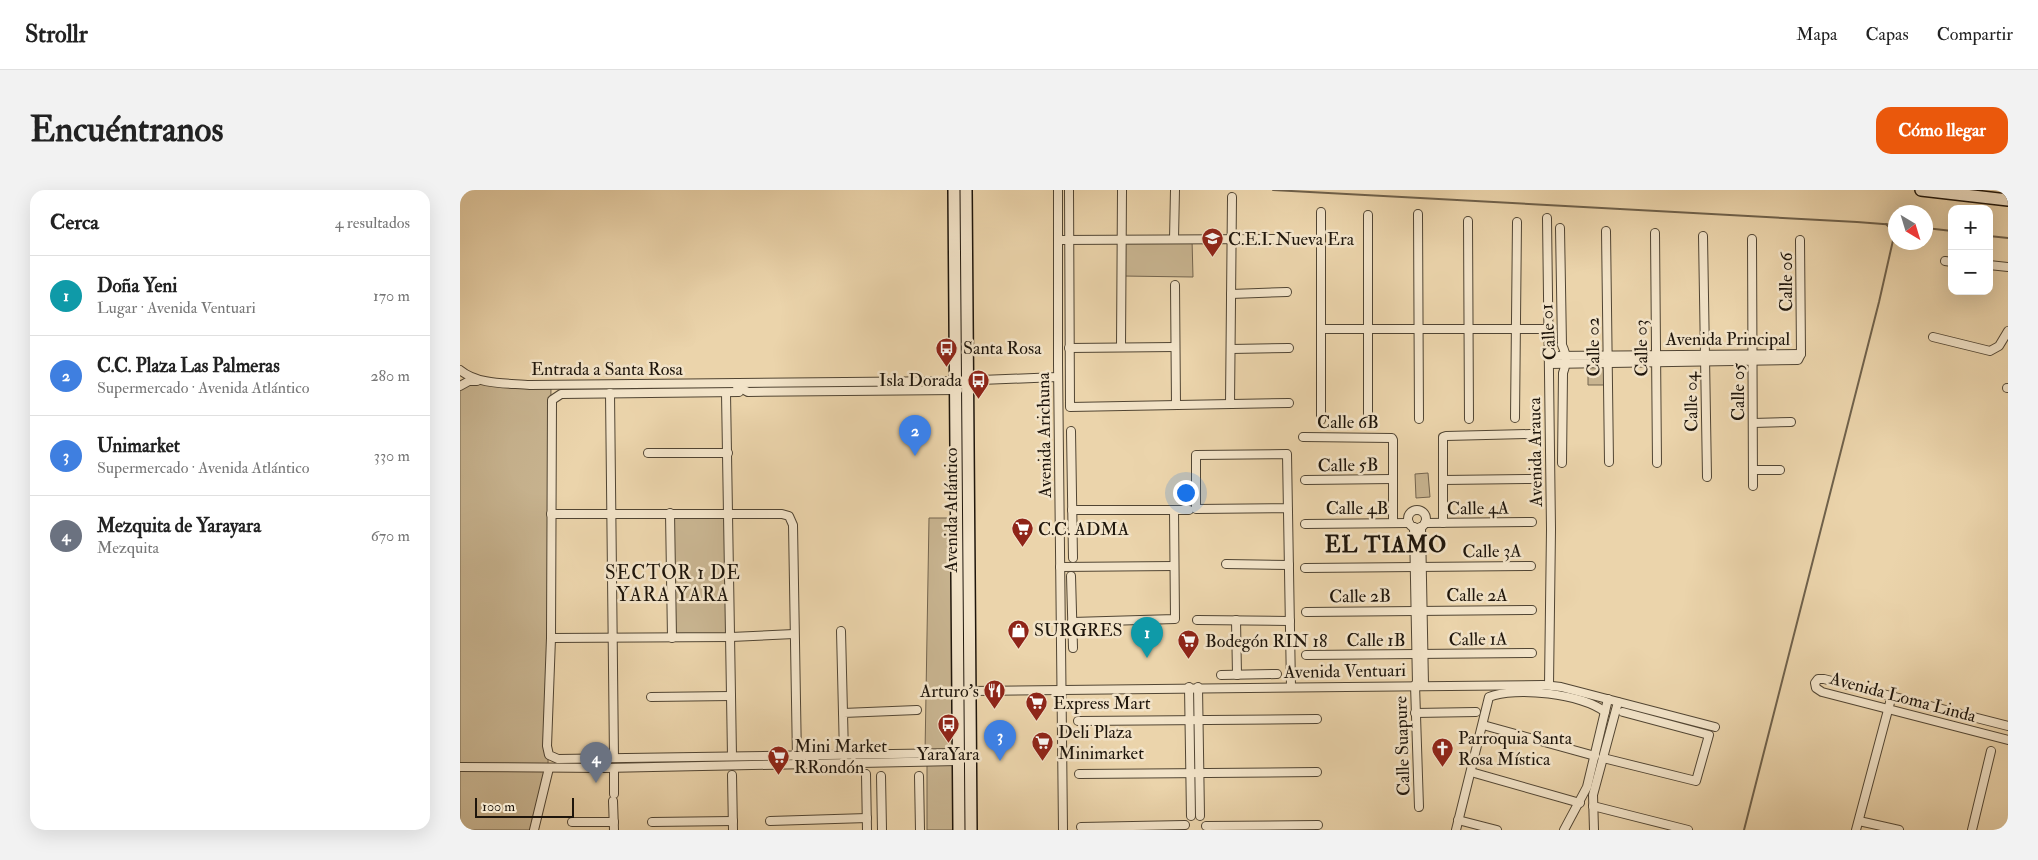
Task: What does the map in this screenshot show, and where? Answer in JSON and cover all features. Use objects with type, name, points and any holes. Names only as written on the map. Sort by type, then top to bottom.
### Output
[{"type":"main road","name":"Avenida Atlántico","points":[[954,190],[970,690],[971,830]]},
{"type":"main road","name":"Avenida Atlántico","points":[[959,830],[961,385],[966,190]]},
{"type":"main road","points":[[1921,190],[2008,200]]},
{"type":"street","name":"Avenida Arichuna","points":[[1058,190],[1060,689],[1063,830]]},
{"type":"street","points":[[1069,190],[1070,407],[1289,403]]},
{"type":"street","points":[[1121,346],[1122,190]]},
{"type":"street","points":[[1174,239],[1175,190]]},
{"type":"street","points":[[1230,404],[1232,197]]},
{"type":"street","points":[[1321,212],[1322,420]]},
{"type":"street","points":[[1418,214],[1419,419]]},
{"type":"street","points":[[1368,215],[1368,420]]},
{"type":"street","name":"Avenida Arauca","points":[[1547,218],[1551,530],[1549,685]]},
{"type":"street","points":[[1468,221],[1469,419]]},
{"type":"street","points":[[1515,418],[1517,222]]},
{"type":"street","name":"Calle 01","points":[[1560,228],[1562,345],[1567,359],[1563,374],[1562,463]]},
{"type":"street","name":"Calle 02","points":[[1606,231],[1609,462]]},
{"type":"street","name":"Calle 03","points":[[1655,233],[1657,463]]},
{"type":"street","name":"Calle 04","points":[[1703,236],[1707,478]]},
{"type":"street","points":[[1058,240],[1286,239]]},
{"type":"street","name":"Calle 05","points":[[1752,239],[1753,486]]},
{"type":"street","name":"Calle 06","points":[[1800,240],[1801,354]]},
{"type":"street","points":[[1993,265],[2008,267]]},
{"type":"street","points":[[1175,285],[1176,405]]},
{"type":"street","points":[[1231,294],[1287,292]]},
{"type":"street","points":[[1322,329],[1548,329]]},
{"type":"street","points":[[1933,337],[1990,351],[1999,346],[2008,331]]},
{"type":"street","points":[[1069,348],[1121,346],[1175,347]]},
{"type":"street","points":[[1231,349],[1289,348]]},
{"type":"street","name":"Avenida Principal","points":[[1548,360],[1753,358],[1797,361],[1800,359],[1801,354]]},
{"type":"street","points":[[460,370],[482,381]]},
{"type":"street","name":"Entrada a Santa Rosa","points":[[482,381],[530,385],[733,383],[748,392],[797,387],[961,385],[1058,377]]},
{"type":"street","points":[[460,386],[469,381],[482,381]]},
{"type":"street","points":[[739,392],[561,394],[552,400],[552,638],[547,746],[549,755],[558,759],[844,755],[958,757]]},
{"type":"street","points":[[726,393],[732,756]]},
{"type":"street","points":[[610,394],[614,758]]},
{"type":"street","points":[[1753,423],[1791,422]]},
{"type":"street","points":[[1071,431],[1073,558]]},
{"type":"street","points":[[1444,523],[1443,438],[1446,436],[1530,434]]},
{"type":"street","name":"Calle 6B","points":[[1304,437],[1392,438],[1392,479]]},
{"type":"street","points":[[648,452],[728,452]]},
{"type":"street","points":[[1288,508],[1196,509],[1196,455],[1287,454],[1288,508],[1290,621],[1291,686]]},
{"type":"street","points":[[1753,470],[1780,470]]},
{"type":"street","points":[[1392,479],[1393,524]]},
{"type":"street","name":"Calle 5B","points":[[1304,480],[1392,479]]},
{"type":"street","points":[[1443,480],[1531,479]]},
{"type":"street","points":[[1072,510],[1189,510]]},
{"type":"street","points":[[1072,622],[1175,619],[1174,510]]},
{"type":"street","points":[[670,513],[672,638]]},
{"type":"street","points":[[551,514],[782,514],[791,519],[793,525],[796,765]]},
{"type":"street","name":"Calle 4A","points":[[1417,525],[1532,522]]},
{"type":"street","name":"Calle 4B","points":[[1306,524],[1417,525]]},
{"type":"street","name":"Calle Suapure","points":[[1417,525],[1420,655],[1419,685],[1415,713],[1419,807]]},
{"type":"street","points":[[1226,564],[1289,565]]},
{"type":"street","points":[[1060,567],[1174,566]]},
{"type":"street","name":"Calle 3A","points":[[1305,568],[1532,566]]},
{"type":"street","points":[[1071,576],[1073,648]]},
{"type":"street","name":"Calle 2A","points":[[1419,611],[1532,610]]},
{"type":"street","name":"Calle 2B","points":[[1306,612],[1419,611]]},
{"type":"street","points":[[1197,620],[1290,621]]},
{"type":"street","points":[[1236,620],[1237,675]]},
{"type":"street","points":[[841,631],[844,755]]},
{"type":"street","points":[[552,638],[672,638],[794,634]]},
{"type":"street","name":"Calle 1A","points":[[1420,655],[1532,653]]},
{"type":"street","name":"Calle 1B","points":[[1306,655],[1420,655]]},
{"type":"street","points":[[1221,675],[1277,674]]},
{"type":"street","name":"Avenida Loma Linda","points":[[2008,726],[1824,679],[1818,679],[1815,683],[1816,688],[1820,691],[2008,740]]},
{"type":"street","name":"Avenida Ventuari","points":[[970,690],[1549,685],[1715,727]]},
{"type":"street","points":[[1081,826],[1185,828],[1187,820],[1191,816],[1189,687]]},
{"type":"street","points":[[1198,687],[1200,816],[1204,820],[1205,828],[1318,825]]},
{"type":"street","points":[[1456,830],[1489,697],[1549,693],[1595,705],[1605,712]]},
{"type":"street","points":[[1856,830],[1892,695]]},
{"type":"street","points":[[651,698],[731,696]]},
{"type":"street","points":[[1599,757],[1608,699]]},
{"type":"street","points":[[1594,830],[1591,788],[1599,757],[1618,702]]},
{"type":"street","points":[[843,712],[917,710]]},
{"type":"street","points":[[1415,713],[1476,712]]},
{"type":"street","points":[[1483,725],[1696,781],[1709,735],[1623,712]]},
{"type":"street","points":[[1078,721],[1316,719]]},
{"type":"street","points":[[1972,830],[1991,751]]},
{"type":"street","points":[[460,767],[614,768],[796,765],[958,757]]},
{"type":"street","points":[[534,830],[549,768]]},
{"type":"street","points":[[572,822],[614,826],[614,768]]},
{"type":"street","points":[[1079,774],[1317,772]]},
{"type":"street","points":[[1471,772],[1580,803]]},
{"type":"street","points":[[866,774],[867,830]]},
{"type":"street","points":[[732,775],[733,830]]},
{"type":"street","points":[[881,776],[882,830]]},
{"type":"street","points":[[919,776],[920,830]]},
{"type":"street","points":[[1564,830],[1569,818],[1591,788]]},
{"type":"street","points":[[1593,806],[1688,830]]},
{"type":"street","points":[[1191,816],[1200,816]]},
{"type":"street","points":[[770,821],[867,818]]},
{"type":"street","points":[[1458,820],[1497,830]]},
{"type":"street","points":[[1859,820],[1899,830]]},
{"type":"street","points":[[652,822],[733,821]]},
{"type":"shaded area","points":[[1122,239],[1192,239],[1193,277],[1122,276]]},
{"type":"shaded area","points":[[1588,367],[1605,368],[1605,385],[1588,385]]},
{"type":"shaded area","points":[[469,381],[551,385],[548,768],[532,830],[460,830],[460,386]]},
{"type":"shaded area","points":[[1428,473],[1430,497],[1416,498],[1415,474]]},
{"type":"shaded area","points":[[670,513],[729,513],[731,637],[672,638]]},
{"type":"shaded area","points":[[929,518],[956,518],[959,830],[927,830],[927,762],[796,765],[797,756],[925,753]]},
{"type":"waterway","points":[[1273,190],[1888,224]]},
{"type":"waterway","points":[[1744,830],[1879,302],[1894,236],[1892,230],[1886,224]]},
{"type":"waterway","points":[[1933,229],[1948,231]]},
{"type":"waterway","points":[[1993,236],[2008,238]]},
{"type":"place","name":"C.E.I. Nueva Era","points":[[1212,258]]},
{"type":"place","name":"Santa Rosa","points":[[947,367]]},
{"type":"place","name":"Isla Dorada","points":[[978,399]]},
{"type":"place","name":"C.C. Plaza Las Palmeras","points":[[915,456]]},
{"type":"place","name":"C.C. ADMA","points":[[1022,548]]},
{"type":"place","name":"SURGRES","points":[[1018,649]]},
{"type":"place","name":"Doña Yeni","points":[[1147,658]]},
{"type":"place","name":"Bodegón RIN 18","points":[[1189,660]]},
{"type":"place","name":"Arturo's","points":[[995,710]]},
{"type":"place","name":"Express Mart","points":[[1037,722]]},
{"type":"place","name":"YaraYara","points":[[948,743]]},
{"type":"place","name":"Unimarket","points":[[1000,761]]},
{"type":"place","name":"Deli Plaza Minimarket","points":[[1042,761]]},
{"type":"place","name":"Parroquia Santa Rosa Mística","points":[[1442,767]]},
{"type":"place","name":"Mini Market RRondón","points":[[778,775]]},
{"type":"place","name":"Mezquita de Yarayara","points":[[596,783]]},
{"type":"district","name":"EL TIAMO","points":[[1386,544]]},
{"type":"district","name":"SECTOR 1 DE YARA YARA","points":[[673,583]]}]
